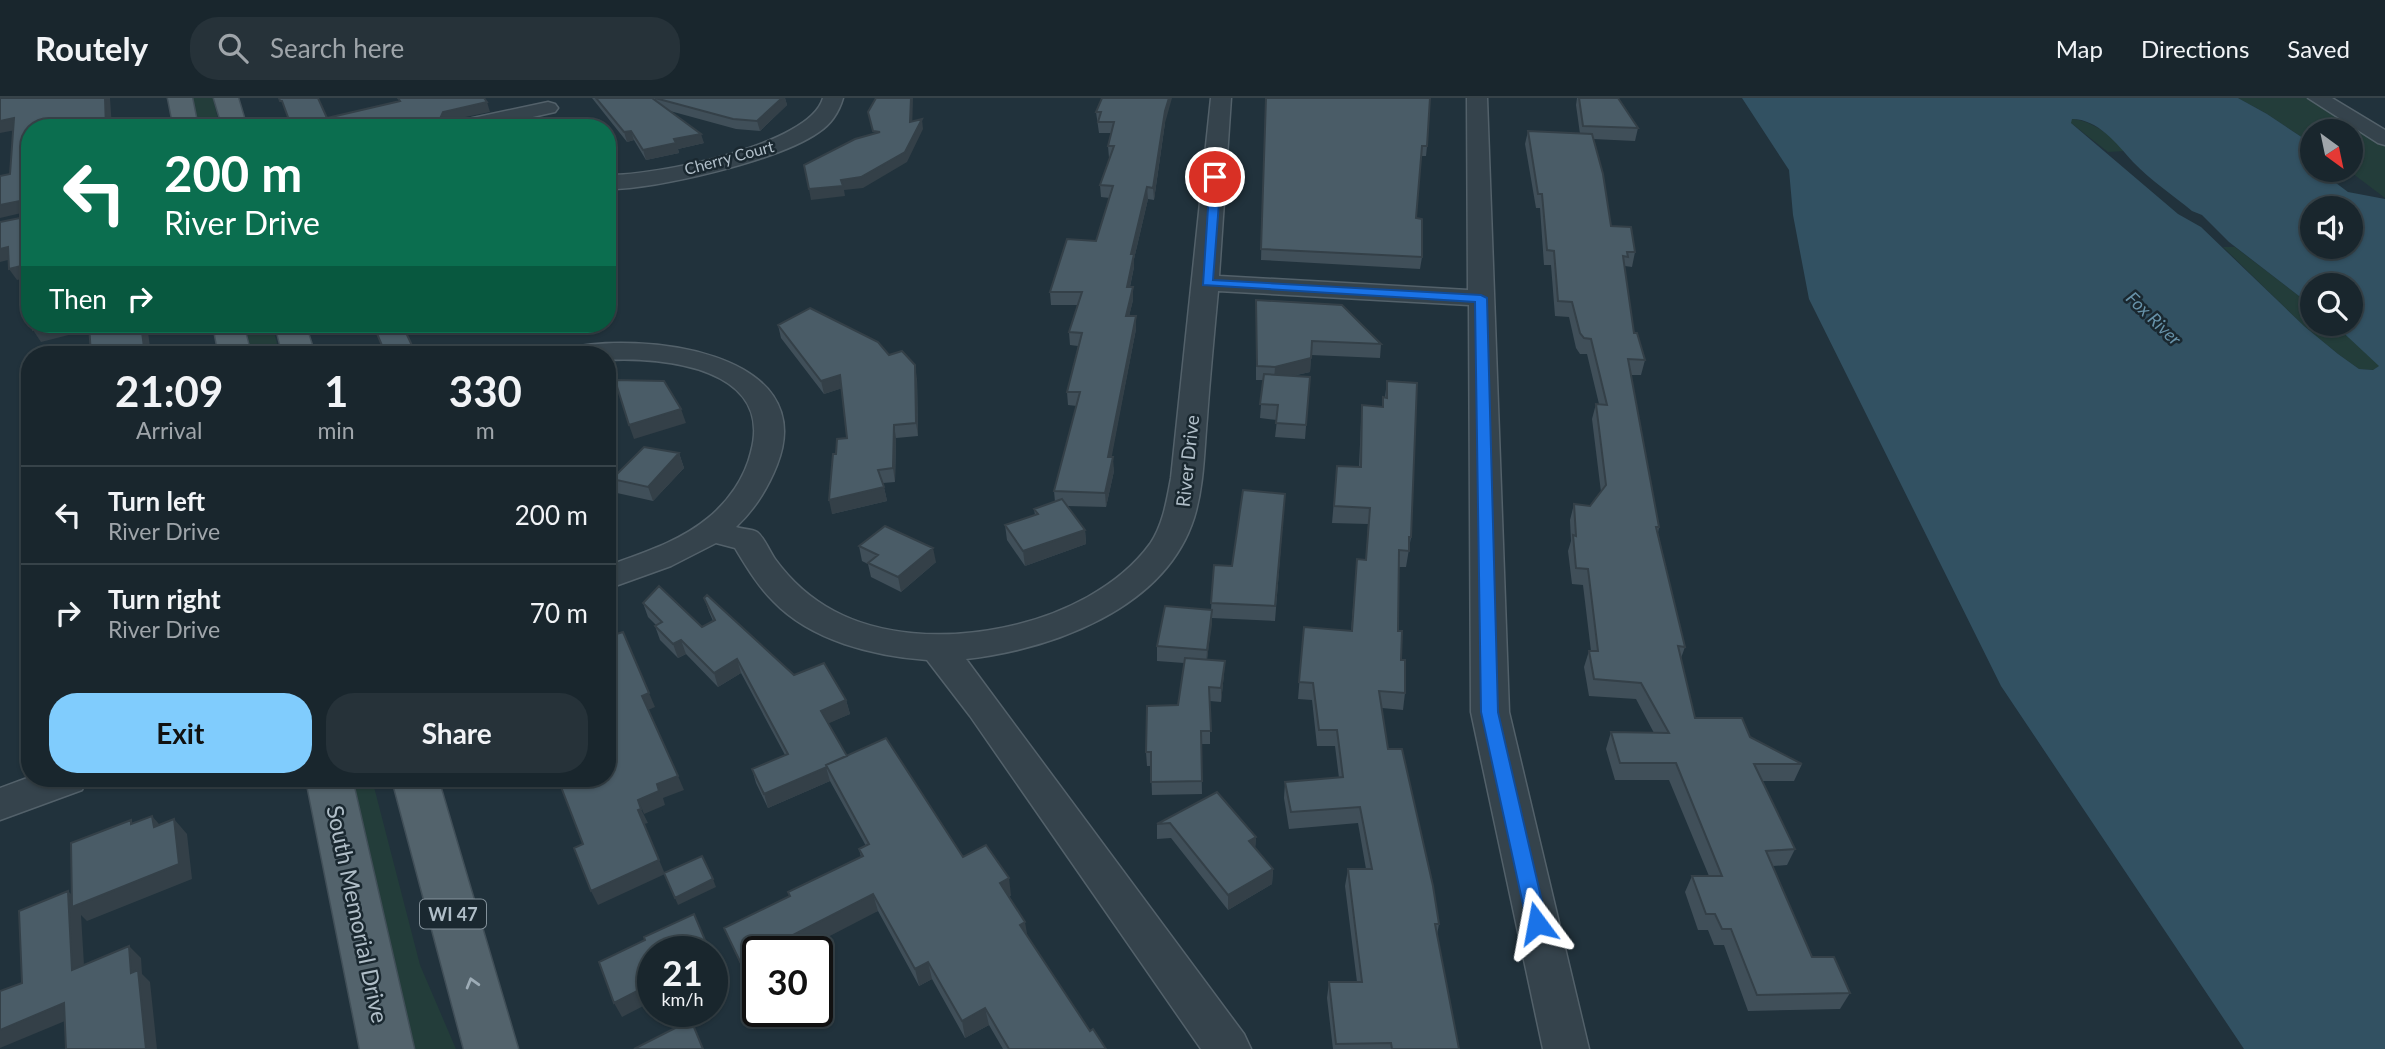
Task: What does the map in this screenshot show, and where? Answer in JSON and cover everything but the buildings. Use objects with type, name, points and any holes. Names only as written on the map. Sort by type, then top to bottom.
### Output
[{"type":"main road","points":[[180,98],[184,119]]},
{"type":"main road","points":[[226,98],[232,119]]},
{"type":"main road","name":"South Memorial Drive","points":[[331,787],[387,1049]]},
{"type":"main road","name":"WI 47","points":[[417,787],[491,1049]]},
{"type":"street","name":"Cherry Court","points":[[616,183],[638,181],[774,146],[813,127],[830,109],[833,98]]},
{"type":"street","name":"River Drive","points":[[711,532],[746,540],[769,576],[791,599],[811,613],[887,642],[938,649],[984,644],[1049,626],[1131,584],[1161,552],[1180,517],[1207,283],[1221,98]]},
{"type":"street","points":[[1477,98],[1490,712],[1566,1049]]},
{"type":"street","points":[[2318,98],[2385,139]]},
{"type":"street","points":[[486,119],[544,103],[556,119]]},
{"type":"street","points":[[1207,283],[1481,298]]},
{"type":"street","points":[[616,353],[641,351],[702,360],[733,374],[765,405],[769,417],[768,445],[759,471],[745,497],[711,532],[686,547],[616,574]]},
{"type":"street","points":[[938,649],[983,706],[1228,1049]]},
{"type":"street","points":[[0,804],[46,787]]},
{"type":"green space","points":[[192,98],[213,98],[218,119],[197,119]]},
{"type":"green space","points":[[2238,98],[2318,98],[2352,119],[2300,119],[2300,136]]},
{"type":"green space","points":[[2071,119],[2086,122],[2101,130],[2125,151],[2108,152],[2071,123]]},
{"type":"green space","points":[[2363,126],[2385,139],[2385,198],[2363,181]]},
{"type":"green space","points":[[2223,247],[2235,247],[2300,297],[2300,322]]},
{"type":"green space","points":[[247,333],[274,333],[278,346],[250,346]]},
{"type":"green space","points":[[2316,336],[2347,336],[2380,366],[2373,370],[2359,369]]},
{"type":"green space","points":[[352,787],[374,787],[420,965],[456,1049],[415,1049]]},
{"type":"water","name":"Fox River","points":[[1742,98],[2238,98],[2300,136],[2300,182],[2335,182],[2348,192],[2385,199],[2385,1049],[2244,1049],[2001,686],[1809,299],[1793,215],[1789,170]],"holes":[[[2072,119],[2099,128],[2147,175],[2192,211],[2202,215],[2229,242],[2300,297],[2300,273],[2363,273],[2363,336],[2347,336],[2379,366],[2373,370],[2359,369],[2316,336],[2300,336],[2300,322],[2201,227],[2178,214],[2071,123]]]},
{"type":"route","points":[[1215,177],[1207,283],[1481,298],[1490,712],[1537,923]]}]
